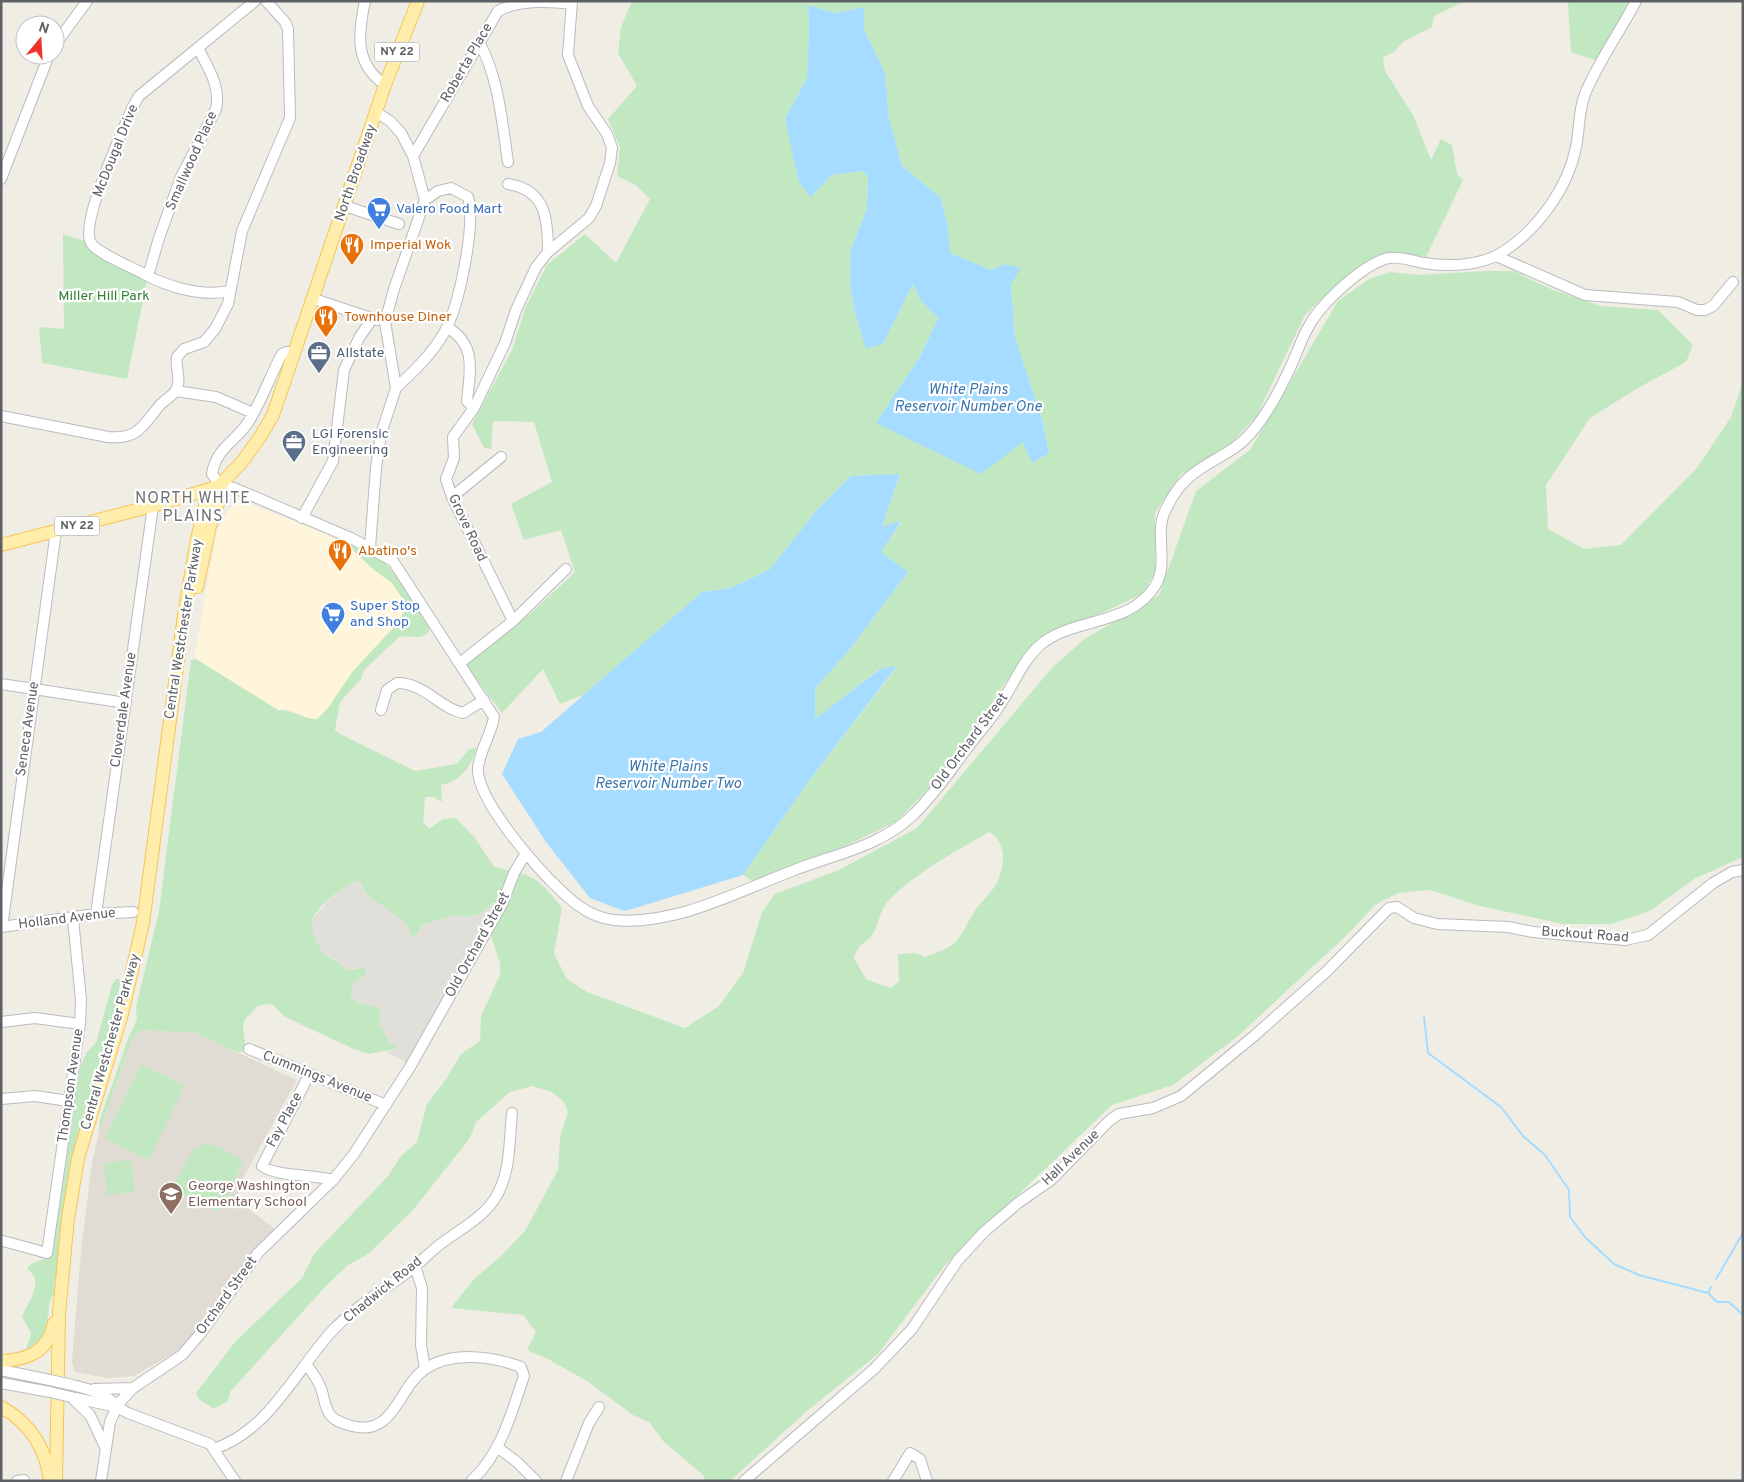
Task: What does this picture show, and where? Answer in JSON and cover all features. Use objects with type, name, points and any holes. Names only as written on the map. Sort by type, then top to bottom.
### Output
[{"type":"main road","name":"North Broadway","points":[[221,486],[268,425],[314,299],[385,85],[418,1]]},
{"type":"main road","name":"NY 22","points":[[1,545],[153,506],[221,486]]},
{"type":"main road","name":"Central Westchester Parkway","points":[[56,1481],[58,1349],[68,1218],[78,1158],[122,1014],[143,923],[183,624],[196,544],[205,505],[212,493],[221,486]]},
{"type":"main road","name":"Central Westchester Parkway","points":[[63,1481],[66,1334],[77,1210],[93,1134],[132,1008],[148,939],[189,633],[210,526],[221,495],[221,486]]},
{"type":"main road","points":[[1,1361],[27,1358],[45,1345],[52,1332],[62,1281]]},
{"type":"main road","points":[[1,1407],[12,1413],[37,1439],[45,1455],[50,1481]]},
{"type":"street","points":[[65,31],[87,1]]},
{"type":"street","name":"McDougal Drive","points":[[148,276],[104,252],[91,242],[89,233],[91,214],[132,108],[139,96],[255,1]]},
{"type":"street","points":[[1,416],[108,437],[122,437],[140,430],[160,405],[176,391],[179,383],[177,357],[184,349],[199,346],[209,337],[224,312],[242,230],[290,118],[288,29],[285,22],[266,1]]},
{"type":"street","points":[[365,1],[360,22],[360,46],[367,66],[375,78],[385,85]]},
{"type":"street","name":"Old Orchard Street","points":[[386,1105],[410,1067],[503,902],[514,873],[526,853],[552,882],[585,910],[602,918],[628,920],[669,915],[710,902],[855,849],[899,826],[910,818],[941,784],[993,716],[1026,660],[1041,644],[1061,632],[1094,623],[1121,612],[1150,593],[1156,585],[1162,567],[1162,518],[1178,489],[1193,474],[1238,447],[1250,434],[1289,370],[1306,328],[1324,305],[1368,268],[1386,259],[1397,257],[1448,265],[1484,261],[1506,250],[1538,221],[1560,189],[1574,154],[1581,108],[1586,91],[1636,1]]},
{"type":"street","name":"Roberta Place","points":[[413,156],[480,44],[494,16],[507,4],[528,2],[572,3]]},
{"type":"street","name":"Grove Road","points":[[513,621],[452,497],[446,479],[454,458],[453,437],[474,408],[505,344],[527,285],[536,267],[548,252],[589,218],[604,180],[612,148],[604,128],[588,106],[572,68],[568,46],[572,3]]},
{"type":"street","points":[[480,44],[492,73],[498,98],[508,162]]},
{"type":"street","name":"Smallwood Place","points":[[148,276],[159,238],[182,177],[209,123],[218,100],[212,76],[198,48]]},
{"type":"street","points":[[1,179],[45,65]]},
{"type":"street","points":[[302,518],[333,461],[344,370],[358,338],[379,320],[394,289],[425,200],[413,156],[397,128],[377,113]]},
{"type":"street","points":[[508,184],[523,187],[540,202],[547,222],[548,252]]},
{"type":"street","points":[[370,547],[376,468],[381,434],[396,388],[428,357],[446,327],[463,276],[467,253],[470,207],[468,197],[451,188],[438,191],[425,200]]},
{"type":"street","points":[[345,206],[399,224]]},
{"type":"street","points":[[1496,256],[1585,296],[1678,302],[1697,310],[1705,310],[1713,306],[1733,282]]},
{"type":"street","points":[[148,276],[173,286],[203,292],[229,290]]},
{"type":"street","points":[[314,299],[379,320]]},
{"type":"street","points":[[379,320],[396,388]]},
{"type":"street","points":[[446,327],[458,334],[467,347],[471,369],[468,400],[474,408]]},
{"type":"street","points":[[295,353],[287,352],[282,354],[254,413],[242,430],[227,443],[214,466],[212,474],[221,486],[234,488],[370,547],[393,561],[484,700],[494,722],[481,756],[479,781],[485,796],[526,853]]},
{"type":"street","points":[[176,391],[216,397],[254,413]]},
{"type":"street","points":[[452,497],[501,457]]},
{"type":"street","name":"Cloverdale Avenue","points":[[96,914],[153,506]]},
{"type":"street","name":"Seneca Avenue","points":[[1,927],[56,531]]},
{"type":"street","points":[[460,663],[513,621],[566,570]]},
{"type":"street","points":[[381,710],[387,690],[397,683],[414,685],[434,696],[453,711],[463,713],[484,700]]},
{"type":"street","points":[[1,684],[126,702]]},
{"type":"street","name":"Buckout Road","points":[[1408,913],[1422,921],[1437,924],[1508,926],[1534,932],[1609,940],[1640,938],[1713,883],[1732,872],[1743,870]]},
{"type":"street","name":"Hall Avenue","points":[[744,1481],[874,1369],[912,1328],[958,1260],[984,1232],[1018,1203],[1051,1180],[1110,1120],[1119,1114],[1154,1108],[1181,1096],[1254,1036],[1326,972],[1381,913],[1397,906],[1408,913]]},
{"type":"street","name":"Holland Avenue","points":[[1,927],[73,919],[96,914],[133,912]]},
{"type":"street","name":"Thompson Avenue","points":[[3,1241],[46,1253],[80,1024],[80,992],[73,919]]},
{"type":"street","points":[[1,1022],[35,1018],[80,1024]]},
{"type":"street","name":"Cummings Avenue","points":[[248,1049],[386,1105]]},
{"type":"street","name":"Fay Place","points":[[309,1075],[262,1166],[276,1171],[333,1180]]},
{"type":"street","points":[[1,1099],[35,1096],[68,1101]]},
{"type":"street","name":"Orchard Street","points":[[116,1407],[133,1388],[182,1355],[201,1333],[258,1253],[333,1180],[354,1154],[386,1105]]},
{"type":"street","name":"Chadwick Road","points":[[214,1449],[237,1439],[251,1429],[270,1410],[333,1330],[428,1254],[484,1213],[504,1182],[508,1162],[512,1113]]},
{"type":"street","points":[[415,1266],[422,1288],[421,1345],[426,1369]]},
{"type":"street","points":[[307,1365],[320,1385],[327,1410],[343,1424],[361,1428],[374,1426],[388,1418],[420,1373],[437,1362],[474,1357],[492,1358],[521,1367],[524,1376],[497,1447],[487,1464],[471,1481]]},
{"type":"street","points":[[1,1370],[91,1389],[133,1388]]},
{"type":"street","points":[[1,1383],[116,1407],[205,1442],[214,1449],[234,1481]]},
{"type":"street","points":[[91,1389],[108,1398],[116,1407]]},
{"type":"street","points":[[71,1397],[90,1415],[106,1449]]},
{"type":"street","points":[[101,1481],[110,1422],[116,1407]]},
{"type":"street","points":[[566,1481],[589,1423],[599,1407]]},
{"type":"street","points":[[497,1447],[517,1462],[536,1481]]},
{"type":"street","points":[[893,1481],[907,1456],[914,1454],[920,1459],[927,1481]]},
{"type":"street","points":[[17,1481],[24,1480]]},
{"type":"shaded area","points":[[236,499],[341,539],[374,570],[392,583],[404,601],[404,611],[396,625],[353,671],[328,708],[317,719],[310,719],[286,709],[278,710],[194,658],[217,531]]},
{"type":"shaded area","points":[[359,879],[367,895],[405,922],[414,939],[422,925],[455,915],[470,917],[479,914],[493,903],[492,918],[409,1063],[387,1053],[396,1049],[385,1037],[370,1006],[360,1005],[351,998],[351,985],[355,980],[364,976],[358,968],[351,970],[345,968],[338,961],[325,955],[317,946],[311,928],[311,921],[331,898],[340,890]]},
{"type":"shaded area","name":"George Washington Elementary School","points":[[140,1030],[196,1033],[297,1080],[243,1178],[237,1200],[275,1229],[242,1266],[198,1331],[179,1350],[134,1376],[107,1378],[75,1372],[72,1362],[81,1251],[92,1162],[99,1133],[131,1042]]},
{"type":"green space","points":[[632,1],[1465,1],[1434,16],[1432,27],[1404,41],[1394,52],[1383,57],[1385,71],[1413,115],[1431,160],[1441,139],[1452,145],[1457,174],[1463,180],[1426,257],[1398,253],[1378,255],[1338,283],[1305,315],[1257,415],[1229,446],[1181,474],[1155,513],[1155,573],[1142,594],[1098,615],[1046,633],[1025,653],[984,715],[934,783],[897,821],[852,843],[753,881],[743,875],[808,782],[897,667],[879,669],[815,720],[815,689],[850,649],[908,572],[881,552],[902,521],[882,527],[900,474],[851,476],[816,511],[770,569],[731,588],[702,592],[585,694],[560,704],[543,669],[502,713],[465,664],[530,614],[575,572],[561,530],[524,540],[511,504],[552,482],[534,422],[493,421],[491,449],[484,448],[472,424],[512,350],[526,306],[547,265],[585,234],[616,263],[650,199],[636,185],[617,176],[620,147],[608,119],[637,86],[618,53],[621,27]],"holes":[[[808,5],[835,13],[864,7],[864,29],[885,73],[889,118],[902,166],[941,198],[948,228],[949,253],[991,270],[1005,264],[1011,284],[1015,337],[1042,420],[1049,452],[1033,463],[1023,442],[921,355],[938,318],[921,301],[913,284],[883,344],[866,348],[856,317],[850,285],[850,252],[867,208],[868,177],[862,171],[832,175],[811,197],[785,119],[807,78]]]},
{"type":"green space","points":[[1568,1],[1630,1],[1598,61],[1571,52]]},
{"type":"green space","name":"Miller Hill Park","points":[[63,234],[93,244],[148,276],[127,379],[42,363],[39,327],[64,329]]},
{"type":"green space","points":[[1513,271],[1553,290],[1601,306],[1658,310],[1693,345],[1686,362],[1638,388],[1590,418],[1546,485],[1548,529],[1584,549],[1621,545],[1697,468],[1731,417],[1743,382],[1743,857],[1694,879],[1650,911],[1611,924],[1563,924],[1480,906],[1430,890],[1398,893],[1375,905],[1351,931],[1237,1037],[1173,1085],[1112,1105],[945,1265],[878,1354],[807,1411],[730,1481],[706,1481],[703,1475],[663,1441],[650,1423],[633,1415],[587,1381],[548,1359],[527,1350],[536,1332],[523,1315],[451,1308],[474,1279],[499,1258],[525,1231],[558,1170],[560,1137],[568,1112],[564,1102],[552,1092],[532,1086],[510,1092],[476,1122],[470,1138],[413,1210],[368,1254],[348,1265],[325,1287],[230,1392],[228,1401],[214,1409],[199,1399],[196,1393],[235,1342],[302,1278],[314,1254],[389,1175],[400,1157],[417,1142],[427,1104],[446,1079],[461,1054],[480,1041],[481,1016],[500,975],[500,963],[490,933],[493,903],[479,914],[470,917],[455,915],[422,925],[414,939],[405,922],[367,895],[359,880],[339,891],[320,908],[311,923],[313,933],[317,944],[325,955],[339,962],[348,970],[363,967],[366,971],[364,976],[353,984],[351,998],[381,1010],[379,1024],[390,1043],[398,1046],[396,1049],[369,1054],[356,1050],[285,1017],[272,1004],[258,1006],[245,1019],[243,1027],[245,1044],[242,1052],[237,1052],[196,1033],[140,1030],[131,1042],[99,1133],[100,1119],[128,1039],[137,1020],[136,1007],[159,911],[191,660],[196,659],[278,710],[317,719],[328,708],[353,671],[396,625],[404,611],[404,601],[392,583],[374,570],[341,539],[383,561],[408,589],[429,627],[429,632],[421,637],[399,637],[364,670],[361,679],[340,702],[335,730],[415,771],[457,764],[468,750],[477,747],[465,772],[455,780],[441,785],[442,802],[434,797],[425,797],[423,822],[429,829],[443,819],[456,818],[475,838],[494,867],[526,875],[547,889],[562,908],[554,954],[567,979],[587,992],[685,1028],[719,1006],[743,973],[762,912],[775,894],[839,870],[917,828],[1051,669],[1083,640],[1159,595],[1196,491],[1250,450],[1338,301],[1369,279],[1390,272],[1418,275]],"holes":[[[989,832],[1000,843],[1003,858],[997,882],[976,909],[955,942],[943,950],[925,957],[915,953],[898,954],[899,982],[890,988],[866,979],[854,958],[860,947],[874,932],[888,901],[911,881],[949,855]]]},
{"type":"green space","points":[[116,979],[121,979],[113,1020],[74,1157],[60,1265],[54,1283],[54,1294],[50,1301],[46,1329],[40,1340],[26,1350],[31,1333],[22,1317],[35,1286],[35,1280],[27,1269],[31,1264],[50,1257],[53,1252],[80,1067],[86,1053],[96,1043],[112,985]]},
{"type":"green space","points":[[141,1064],[185,1085],[149,1160],[105,1138]]},
{"type":"green space","points":[[203,1144],[217,1146],[243,1160],[224,1207],[216,1211],[172,1188],[193,1150]]},
{"type":"green space","points":[[131,1160],[135,1192],[107,1195],[104,1163]]},
{"type":"water","name":"White Plains Reservoir Number One","points":[[808,5],[835,13],[864,7],[864,29],[885,73],[889,118],[902,166],[941,198],[948,228],[950,253],[991,270],[1005,264],[1021,268],[1011,284],[1015,337],[1042,420],[1049,453],[1032,463],[1023,442],[981,474],[876,423],[921,355],[938,318],[921,301],[913,284],[883,344],[866,349],[856,317],[850,285],[850,252],[867,208],[868,177],[862,171],[832,175],[811,197],[799,182],[785,119],[807,78]]},
{"type":"water","name":"White Plains Reservoir Number Two","points":[[900,474],[882,527],[902,520],[881,552],[908,572],[850,649],[815,689],[815,719],[880,669],[897,666],[808,782],[743,875],[624,911],[590,898],[546,842],[502,774],[518,739],[541,732],[702,592],[731,588],[770,569],[816,511],[851,476]]},
{"type":"waterway","points":[[1424,1017],[1428,1053],[1501,1107],[1523,1136],[1545,1155],[1569,1190],[1570,1217],[1585,1237],[1614,1264],[1639,1275],[1708,1293],[1717,1302],[1729,1302],[1742,1314]]},
{"type":"waterway","points":[[1716,1279],[1743,1233]]},
{"type":"waterway","points":[[1708,1293],[1711,1287]]},
{"type":"place","name":"Valero Food Mart","points":[[379,230]]},
{"type":"place","name":"Imperial Wok","points":[[352,266]]},
{"type":"place","name":"Townhouse Diner","points":[[326,338]]},
{"type":"place","name":"Allstate","points":[[319,374]]},
{"type":"place","name":"LGI Forensic Engineering","points":[[294,463]]},
{"type":"place","name":"Abatino's","points":[[340,572]]},
{"type":"place","name":"Super Stop and Shop","points":[[333,635]]},
{"type":"place","name":"George Washington Elementary School","points":[[171,1215]]},
{"type":"district","name":"NORTH WHITE PLAINS","points":[[193,508]]}]
